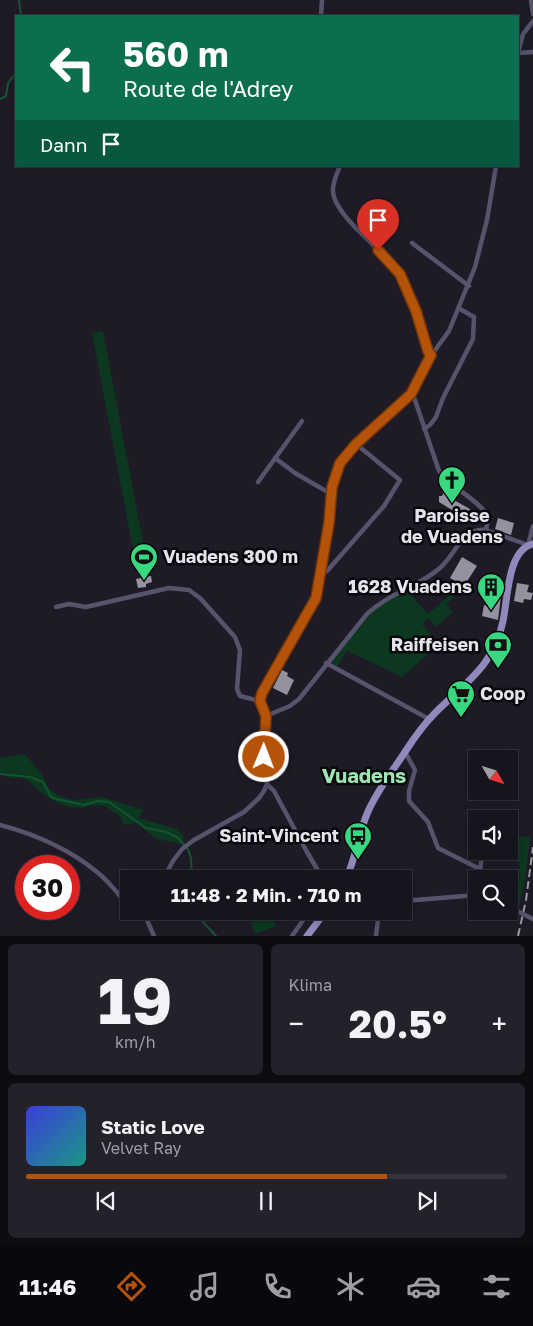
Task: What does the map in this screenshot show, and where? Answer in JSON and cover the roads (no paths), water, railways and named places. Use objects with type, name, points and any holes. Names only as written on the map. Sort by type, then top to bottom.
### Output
[{"type":"main road","points":[[350,870],[355,859],[367,814],[405,752],[429,719],[476,675],[488,660],[501,630],[513,563],[519,553],[530,545]]},
{"type":"main road","points":[[307,936],[319,920]]},
{"type":"street","points":[[321,15],[322,0]]},
{"type":"street","points":[[531,0],[533,14]]},
{"type":"street","points":[[519,49],[523,34],[533,21]]},
{"type":"street","points":[[519,53],[533,52]]},
{"type":"street","points":[[340,167],[333,186],[333,194],[337,203],[342,211],[400,274],[416,311],[428,351],[431,355]]},
{"type":"street","points":[[168,870],[182,849],[244,812],[259,798],[267,784],[264,757],[266,716],[260,701],[266,685],[310,611],[318,592],[330,514],[331,494],[337,469],[342,459],[356,444],[411,394],[431,355],[449,331],[469,286],[484,232],[496,167]]},
{"type":"street","points":[[412,243],[469,286]]},
{"type":"street","points":[[424,429],[430,426],[436,417],[473,339],[474,317],[460,309]]},
{"type":"street","points":[[411,394],[415,400],[439,472],[485,513],[487,521],[486,530]]},
{"type":"street","points":[[258,482],[302,421]]},
{"type":"street","points":[[321,573],[327,571],[384,506],[400,480],[356,444]]},
{"type":"street","points":[[275,458],[295,473],[331,494]]},
{"type":"street","points":[[266,716],[290,706],[299,699],[366,614],[380,602],[427,578],[442,566],[470,532],[478,529],[486,530],[530,545],[533,526]]},
{"type":"street","points":[[56,607],[69,604],[86,606],[169,588],[189,590],[200,598],[235,637],[240,650],[238,689],[240,696],[260,701]]},
{"type":"street","points":[[326,663],[429,719]]},
{"type":"street","points":[[405,752],[415,770],[409,791],[409,801],[428,822],[438,848],[480,869],[482,860]]},
{"type":"street","points":[[267,784],[274,791],[316,870]]},
{"type":"street","points":[[0,825],[18,830],[73,855],[102,876],[120,897]]},
{"type":"street","points":[[412,900],[468,896]]},
{"type":"street","points":[[518,912],[533,919]]},
{"type":"street","points":[[148,920],[154,936]]},
{"type":"street","points":[[292,936],[303,920]]},
{"type":"street","points":[[376,936],[378,920]]},
{"type":"waterway","points":[[19,0],[21,15]]},
{"type":"waterway","points":[[0,99],[6,96],[8,83],[15,74]]},
{"type":"waterway","points":[[0,774],[30,777],[43,782],[51,797],[56,799],[84,805],[97,801],[109,802],[146,828],[166,832],[177,837],[188,849],[192,870]]},
{"type":"waterway","points":[[202,920],[216,936]]},
{"type":"railway","points":[[518,936],[526,900],[533,847]]},
{"type":"place","name":"Paroisse de Vuadens","points":[[452,504]]},
{"type":"place","name":"Vuadens 300 m","points":[[144,581]]},
{"type":"place","name":"1628 Vuadens","points":[[491,611]]},
{"type":"place","name":"Raiffeisen","points":[[498,669]]},
{"type":"place","name":"Coop","points":[[461,718]]},
{"type":"place","name":"Saint-Vincent","points":[[358,860]]},
{"type":"district","name":"Vuadens","points":[[364,776]]}]
